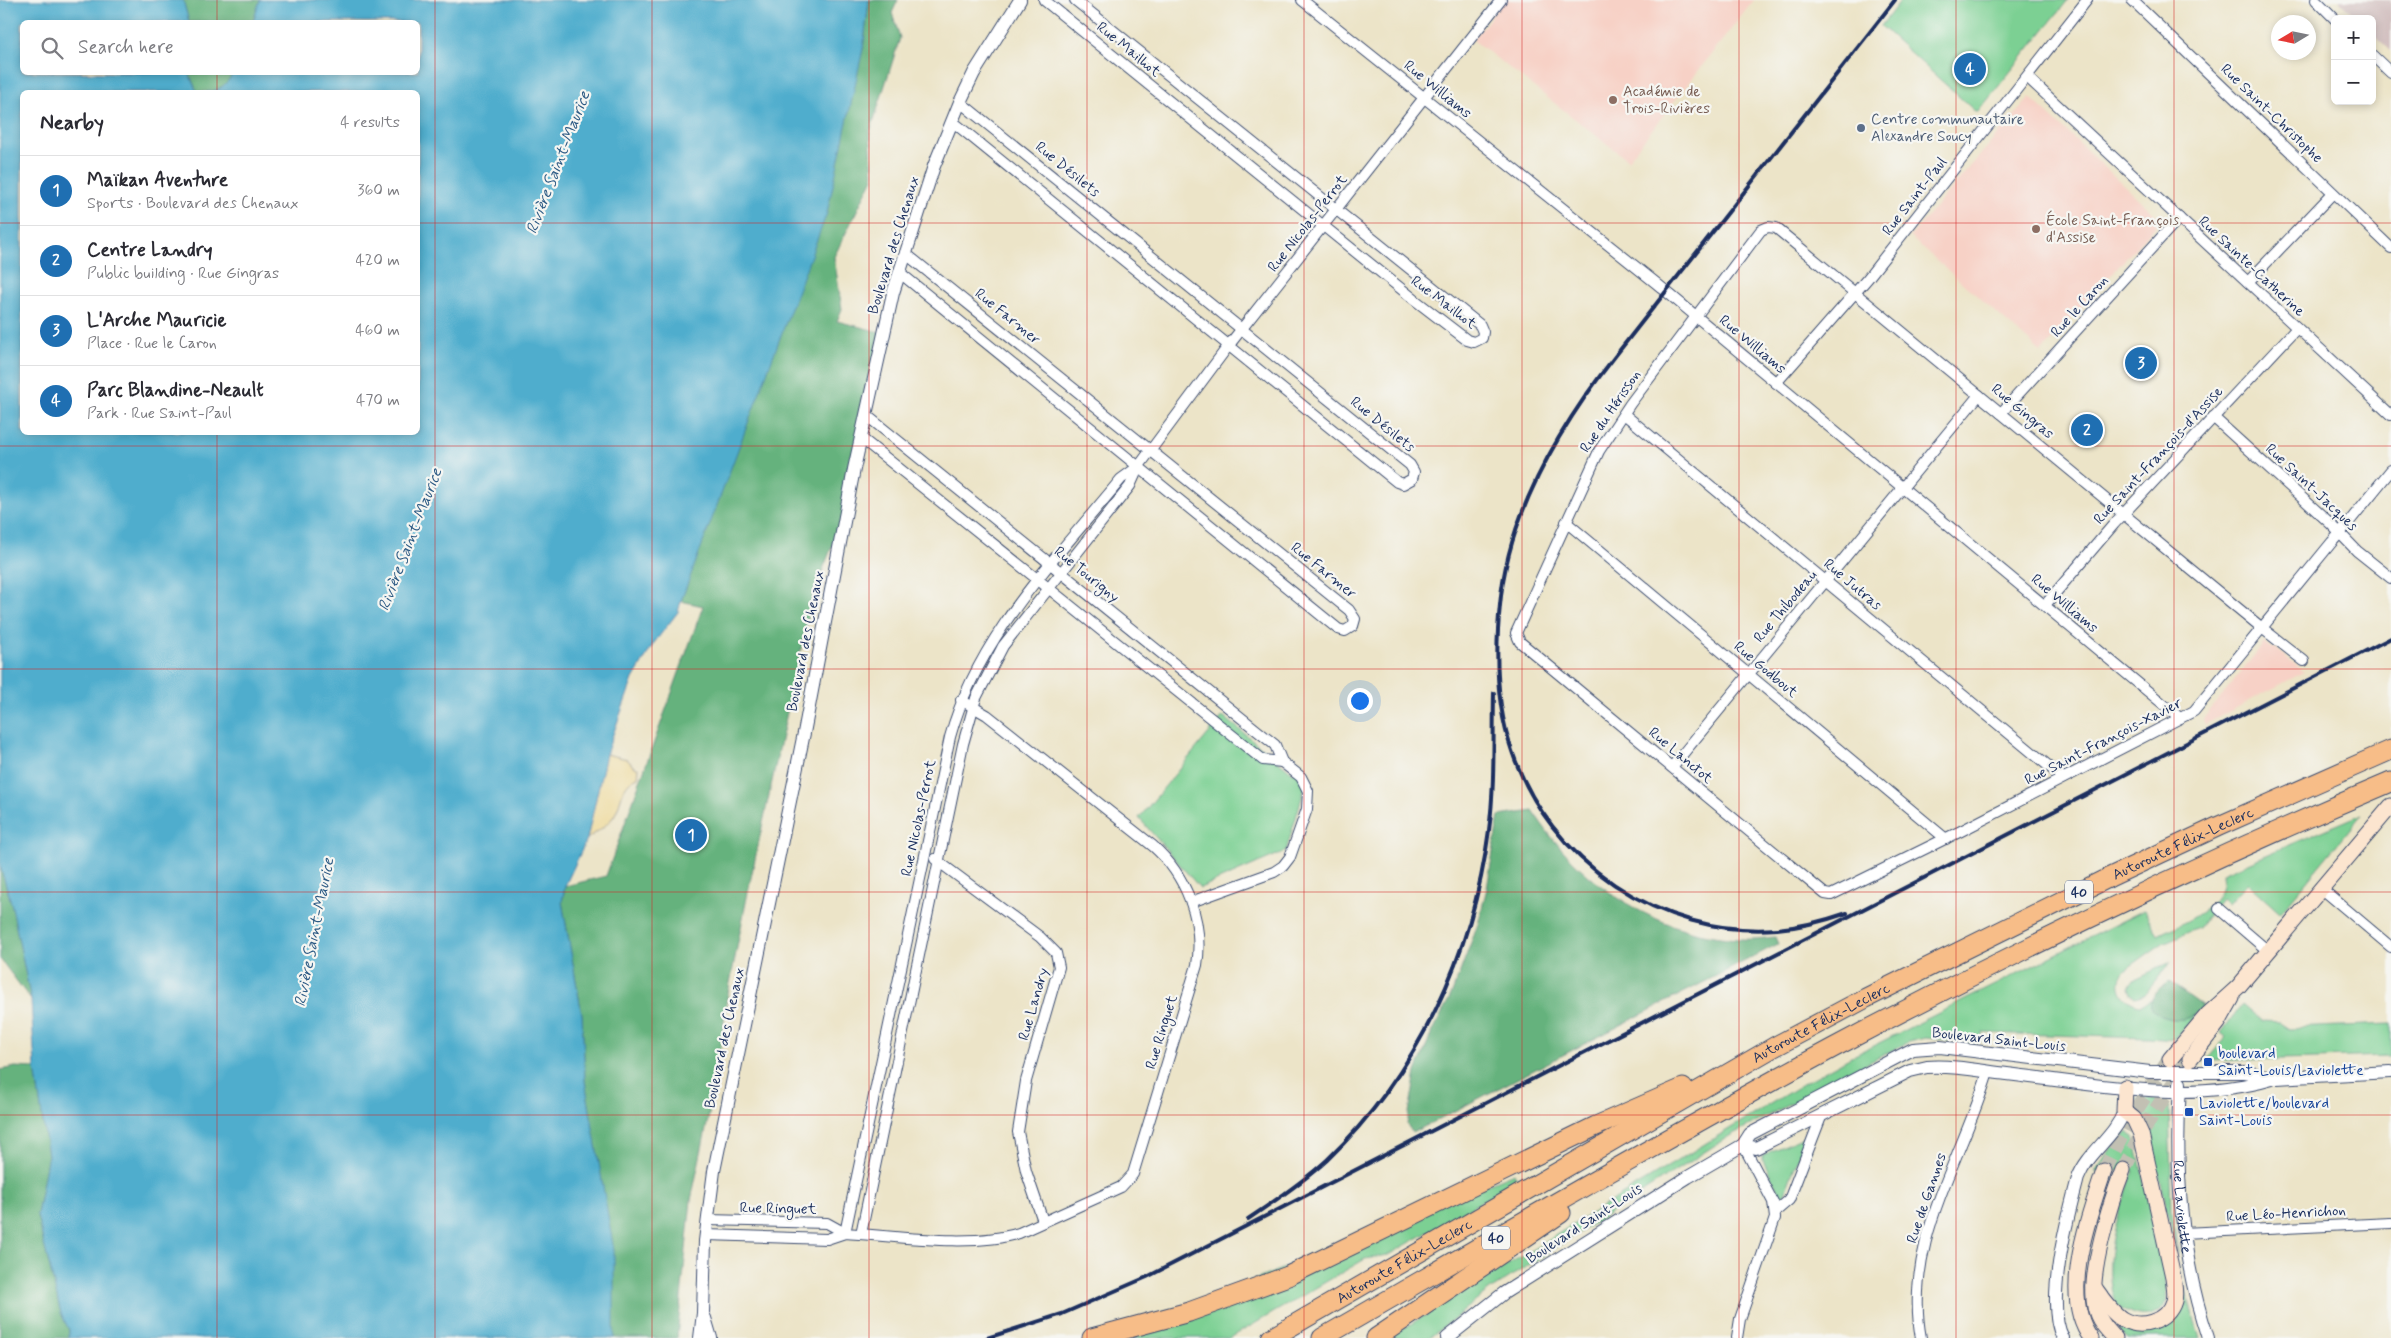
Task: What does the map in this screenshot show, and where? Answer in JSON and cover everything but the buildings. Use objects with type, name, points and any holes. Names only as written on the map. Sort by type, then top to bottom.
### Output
[{"type":"highway","name":"Autoroute Félix-Leclerc","points":[[1271,1338],[1774,1048],[2041,910],[2206,832],[2391,750]]},
{"type":"highway","name":"Autoroute Félix-Leclerc","points":[[1322,1338],[1670,1138],[1835,1047],[1986,970],[2228,854],[2390,782]]},
{"type":"highway","points":[[1092,1338],[1189,1312],[1288,1276],[1596,1126],[1774,1048]]},
{"type":"highway","points":[[1376,1338],[1670,1138]]},
{"type":"main road","points":[[2170,1059],[2208,1014],[2238,987],[2391,806]]},
{"type":"main road","points":[[2190,1059],[2218,1023],[2238,987]]},
{"type":"main road","points":[[2094,1287],[2117,1315],[2125,1321],[2136,1324],[2151,1322],[2162,1317],[2171,1307],[2175,1295],[2173,1278],[2141,1134],[2134,1119],[2124,1111],[2125,1087]]},
{"type":"main road","points":[[2116,1338],[2097,1314],[2094,1301],[2094,1287],[2107,1222],[2123,1170]]},
{"type":"main road","points":[[2091,1338],[2080,1315],[2076,1287],[2089,1220],[2104,1171]]},
{"type":"street","name":"Boulevard des Chenaux","points":[[700,1338],[704,1313],[707,1220],[719,1141],[804,733],[861,438],[899,272],[934,166],[960,102],[974,73],[1020,0]]},
{"type":"street","name":"Rue Mailhot","points":[[1044,0],[1468,340],[1474,342],[1482,338],[1483,332],[1480,325],[1075,0]]},
{"type":"street","name":"Rue Williams","points":[[1302,0],[1697,316],[2180,718]]},
{"type":"street","name":"Rue Nicolas-Perrot","points":[[861,1234],[963,744],[973,707],[989,669],[1003,646],[1130,486],[1139,466],[1242,328],[1501,0]]},
{"type":"street","name":"Rue Saint-Paul","points":[[1776,383],[1855,292],[2087,0]]},
{"type":"street","name":"Rue Saint-Christophe","points":[[2132,0],[2391,248]]},
{"type":"street","points":[[2316,0],[2331,15]]},
{"type":"street","points":[[2376,59],[2391,73]]},
{"type":"street","name":"Rue Sainte-Catherine","points":[[2027,77],[2391,415]]},
{"type":"street","name":"Rue Désilets","points":[[952,120],[1397,482],[1403,484],[1412,479],[1414,472],[1410,465],[960,102]]},
{"type":"street","points":[[2248,282],[2333,193]]},
{"type":"street","name":"Rue le Caron","points":[[2001,413],[2179,218]]},
{"type":"street","name":"Rue Gingras","points":[[1768,227],[1776,228],[2304,661]]},
{"type":"street","name":"Rue du Hérisson","points":[[1517,637],[1517,631],[1596,456],[1624,414],[1761,230],[1768,227]]},
{"type":"street","name":"Rue Farmer","points":[[899,272],[1338,628],[1345,631],[1353,626],[1355,619],[1349,610],[906,252]]},
{"type":"street","name":"Rue Saint-François-d'Assise","points":[[2045,606],[2123,514],[2297,328]]},
{"type":"street","name":"Rue Thibodeau","points":[[1672,767],[1979,395]]},
{"type":"street","name":"Rue Jutras","points":[[1624,414],[2063,778]]},
{"type":"street","name":"Rue Tourigny","points":[[866,415],[1275,745],[1282,762],[1301,777],[1308,791],[1307,808],[1290,857],[1283,866],[1274,872],[1191,902]]},
{"type":"street","name":"Rue Saint-Jacques","points":[[2213,417],[2340,533],[2357,551],[2391,578]]},
{"type":"street","name":"Rue Tourigny","points":[[861,438],[1263,760],[1282,762]]},
{"type":"street","name":"Rue Nicolas-Perrot","points":[[845,1232],[950,738],[961,700],[989,644],[1120,479],[1139,466]]},
{"type":"street","name":"Rue Saint-François-Xavier","points":[[1828,895],[1946,839],[2194,711],[2391,470]]},
{"type":"street","name":"Rue Godbout","points":[[1566,522],[1946,839]]},
{"type":"street","name":"Rue Lanctot","points":[[1517,637],[1520,642],[1828,895]]},
{"type":"street","name":"Rue Ringuet","points":[[707,1220],[827,1223],[845,1232],[861,1234],[980,1240],[1010,1236],[1121,1187],[1133,1174],[1196,970],[1198,935],[1191,902],[1174,869],[1158,850],[973,707],[961,700]]},
{"type":"street","name":"Rue Landry","points":[[926,853],[1040,937],[1053,949],[1058,958],[1059,967],[1026,1081],[1019,1120],[1021,1153],[1030,1186],[1043,1221]]},
{"type":"street","points":[[2321,888],[2391,947]]},
{"type":"street","points":[[2219,909],[2268,951]]},
{"type":"street","name":"Boulevard Saint-Louis","points":[[1447,1338],[1512,1289],[1688,1177],[1743,1145],[1750,1134],[1907,1051],[1919,1047],[1940,1047],[2127,1070],[2180,1073],[2244,1072],[2277,1078],[2391,1072]]},
{"type":"street","name":"Boulevard Saint-Louis","points":[[1743,1145],[1756,1148],[1916,1069],[1932,1066],[2125,1087],[2179,1090],[2244,1088],[2277,1078]]},
{"type":"street","points":[[2125,1087],[2127,1070]]},
{"type":"street","name":"Rue de Gannes","points":[[1921,1338],[1918,1297],[1926,1238],[1988,1072]]},
{"type":"street","name":"Rue Laviolette","points":[[2180,1073],[2178,1160],[2183,1233],[2191,1278],[2208,1338]]},
{"type":"street","points":[[2063,1338],[2057,1322],[2055,1293],[2078,1178],[2083,1166],[2117,1125],[2124,1111]]},
{"type":"street","points":[[1775,1212],[1789,1200],[1821,1117]]},
{"type":"street","points":[[1737,1338],[1740,1319],[1772,1228],[1775,1212],[1771,1197],[1743,1145]]},
{"type":"street","name":"Rue Léo-Henrichon","points":[[2183,1233],[2391,1223]]},
{"type":"street","name":"Rue Ringuet","points":[[706,1235],[827,1239],[845,1232]]},
{"type":"street","name":"Boulevard des Chenaux","points":[[704,1313],[711,1338]]},
{"type":"shaded area","name":"Académie de Trois-Rivières","points":[[1504,0],[1754,0],[1628,160],[1473,40]]},
{"type":"shaded area","points":[[2339,0],[2391,0],[2391,51],[2376,37],[2376,15],[2354,15]]},
{"type":"shaded area","name":"École Saint-François d'Assise","points":[[2030,97],[2161,220],[2041,352],[1910,237]]},
{"type":"shaded area","points":[[2264,643],[2272,649],[2274,647],[2304,672],[2204,725],[2203,719]]},
{"type":"green space","points":[[183,0],[260,0],[254,20],[188,20]]},
{"type":"green space","points":[[869,0],[898,0],[892,13],[900,38],[870,132],[873,178],[834,257],[842,309],[837,321],[880,332],[854,492],[813,594],[750,882],[727,998],[716,1082],[691,1200],[677,1338],[609,1338],[603,1191],[585,1081],[582,1015],[562,902],[565,886],[606,876],[703,606],[681,601],[863,49]]},
{"type":"green space","points":[[1901,0],[2068,0],[1977,113],[1881,26]]},
{"type":"green space","points":[[190,75],[232,75],[219,89],[196,90]]},
{"type":"green space","points":[[1223,716],[1293,773],[1302,766],[1307,780],[1286,851],[1200,888],[1139,818]]},
{"type":"green space","points":[[1533,811],[1573,861],[1596,882],[1622,900],[1649,915],[1678,927],[1708,935],[1744,939],[1775,937],[1778,944],[1412,1133],[1407,1124],[1416,1072],[1429,1039],[1452,993],[1478,924],[1487,888],[1499,816]]},
{"type":"green space","points":[[2362,814],[2280,913],[2247,883],[2228,904],[2221,899],[2198,928],[2163,943],[2125,970],[2120,987],[2129,1001],[2141,1005],[2152,999],[2151,1005],[2161,1014],[2171,1019],[2183,1019],[2196,1015],[2174,1040],[1982,1033],[1980,1043],[1925,1038],[1908,1042],[1731,1135],[1490,1290],[1429,1338],[1388,1338],[1806,1082],[1853,1056],[2144,910],[2158,935],[2201,913],[2210,905],[2218,896],[2222,886],[2222,874]]},
{"type":"green space","points":[[0,866],[11,902],[31,1000],[0,959]]},
{"type":"green space","points":[[2171,962],[2145,994],[2135,997],[2131,994],[2129,987],[2135,979]]},
{"type":"green space","points":[[2168,981],[2204,1007],[2195,1014],[2183,1019],[2167,1018],[2156,1013],[2152,1009],[2152,999]]},
{"type":"green space","points":[[2242,1004],[2262,1021],[2280,1022],[2289,1028],[2391,1024],[2391,1056],[2206,1061],[2226,1037],[2221,1033]]},
{"type":"green space","points":[[15,1067],[35,1068],[48,1155],[37,1215],[61,1313],[69,1330],[69,1338],[0,1338],[0,1070]]},
{"type":"green space","points":[[2137,1099],[2163,1100],[2169,1106],[2172,1213],[2178,1256],[2150,1136],[2142,1108]]},
{"type":"green space","points":[[2128,1132],[2134,1136],[2168,1292],[2162,1308],[2150,1316],[2128,1313],[2122,1309],[2116,1304],[2111,1288],[2110,1272],[2113,1236],[2134,1170],[2095,1171],[2115,1143]]},
{"type":"green space","points":[[1806,1136],[1784,1196],[1781,1196],[1763,1161],[1763,1155]]},
{"type":"green space","points":[[1514,1173],[1518,1181],[1388,1255],[1365,1259],[1230,1338],[1114,1338]]},
{"type":"green space","points":[[2184,1285],[2200,1338],[2128,1338],[2119,1330],[2120,1327],[2143,1330],[2163,1322],[2178,1307]]},
{"type":"sand","points":[[606,754],[627,759],[633,766],[639,769],[638,777],[632,780],[625,788],[611,820],[587,839]]},
{"type":"water","name":"Rivière Saint-Maurice","points":[[0,0],[183,0],[188,20],[20,20],[20,75],[190,75],[196,90],[20,90],[20,435],[420,435],[420,90],[216,90],[223,86],[232,75],[420,75],[420,20],[254,20],[260,0],[869,0],[863,49],[827,213],[678,612],[654,643],[633,679],[606,754],[587,839],[565,886],[562,902],[582,1015],[585,1081],[614,1251],[614,1338],[69,1338],[69,1330],[61,1313],[37,1215],[48,1155],[35,1068],[31,1000],[11,902],[0,866]]},
{"type":"tunnel","points":[[2123,1170],[2149,1120],[2190,1059]]},
{"type":"tunnel","points":[[2104,1171],[2131,1117],[2168,1062]]},
{"type":"railway","points":[[1847,913],[1830,919],[1777,929],[1734,928],[1691,920],[1651,906],[1615,885],[1581,858],[1553,826],[1529,791],[1512,751],[1503,716],[1498,679],[1498,623],[1505,571],[1525,504],[1540,472],[1575,411],[1616,355],[1895,0]]},
{"type":"railway","points":[[987,1338],[1062,1314],[1147,1277],[2391,638]]},
{"type":"railway","points":[[1248,1219],[1289,1191],[1318,1168],[1359,1126],[1388,1089],[1414,1050],[1436,1008],[1455,966],[1470,921],[1481,876],[1489,830],[1492,796],[1494,693]]},
{"type":"place","name":"Parc Blandine-Neault","points":[[1970,69]]},
{"type":"place","name":"Académie de Trois-Rivières","points":[[1613,100]]},
{"type":"place","name":"Centre communautaire Alexandre Soucy","points":[[1861,128]]},
{"type":"place","name":"École Saint-François d'Assise","points":[[2036,229]]},
{"type":"place","name":"L'Arche Mauricie","points":[[2141,363]]},
{"type":"place","name":"Centre Landry","points":[[2087,430]]},
{"type":"place","name":"Maïkan Aventure","points":[[691,835]]},
{"type":"place","name":"boulevard Saint-Louis/Laviolette","points":[[2208,1062]]},
{"type":"place","name":"Laviolette/boulevard Saint-Louis","points":[[2189,1112]]}]
